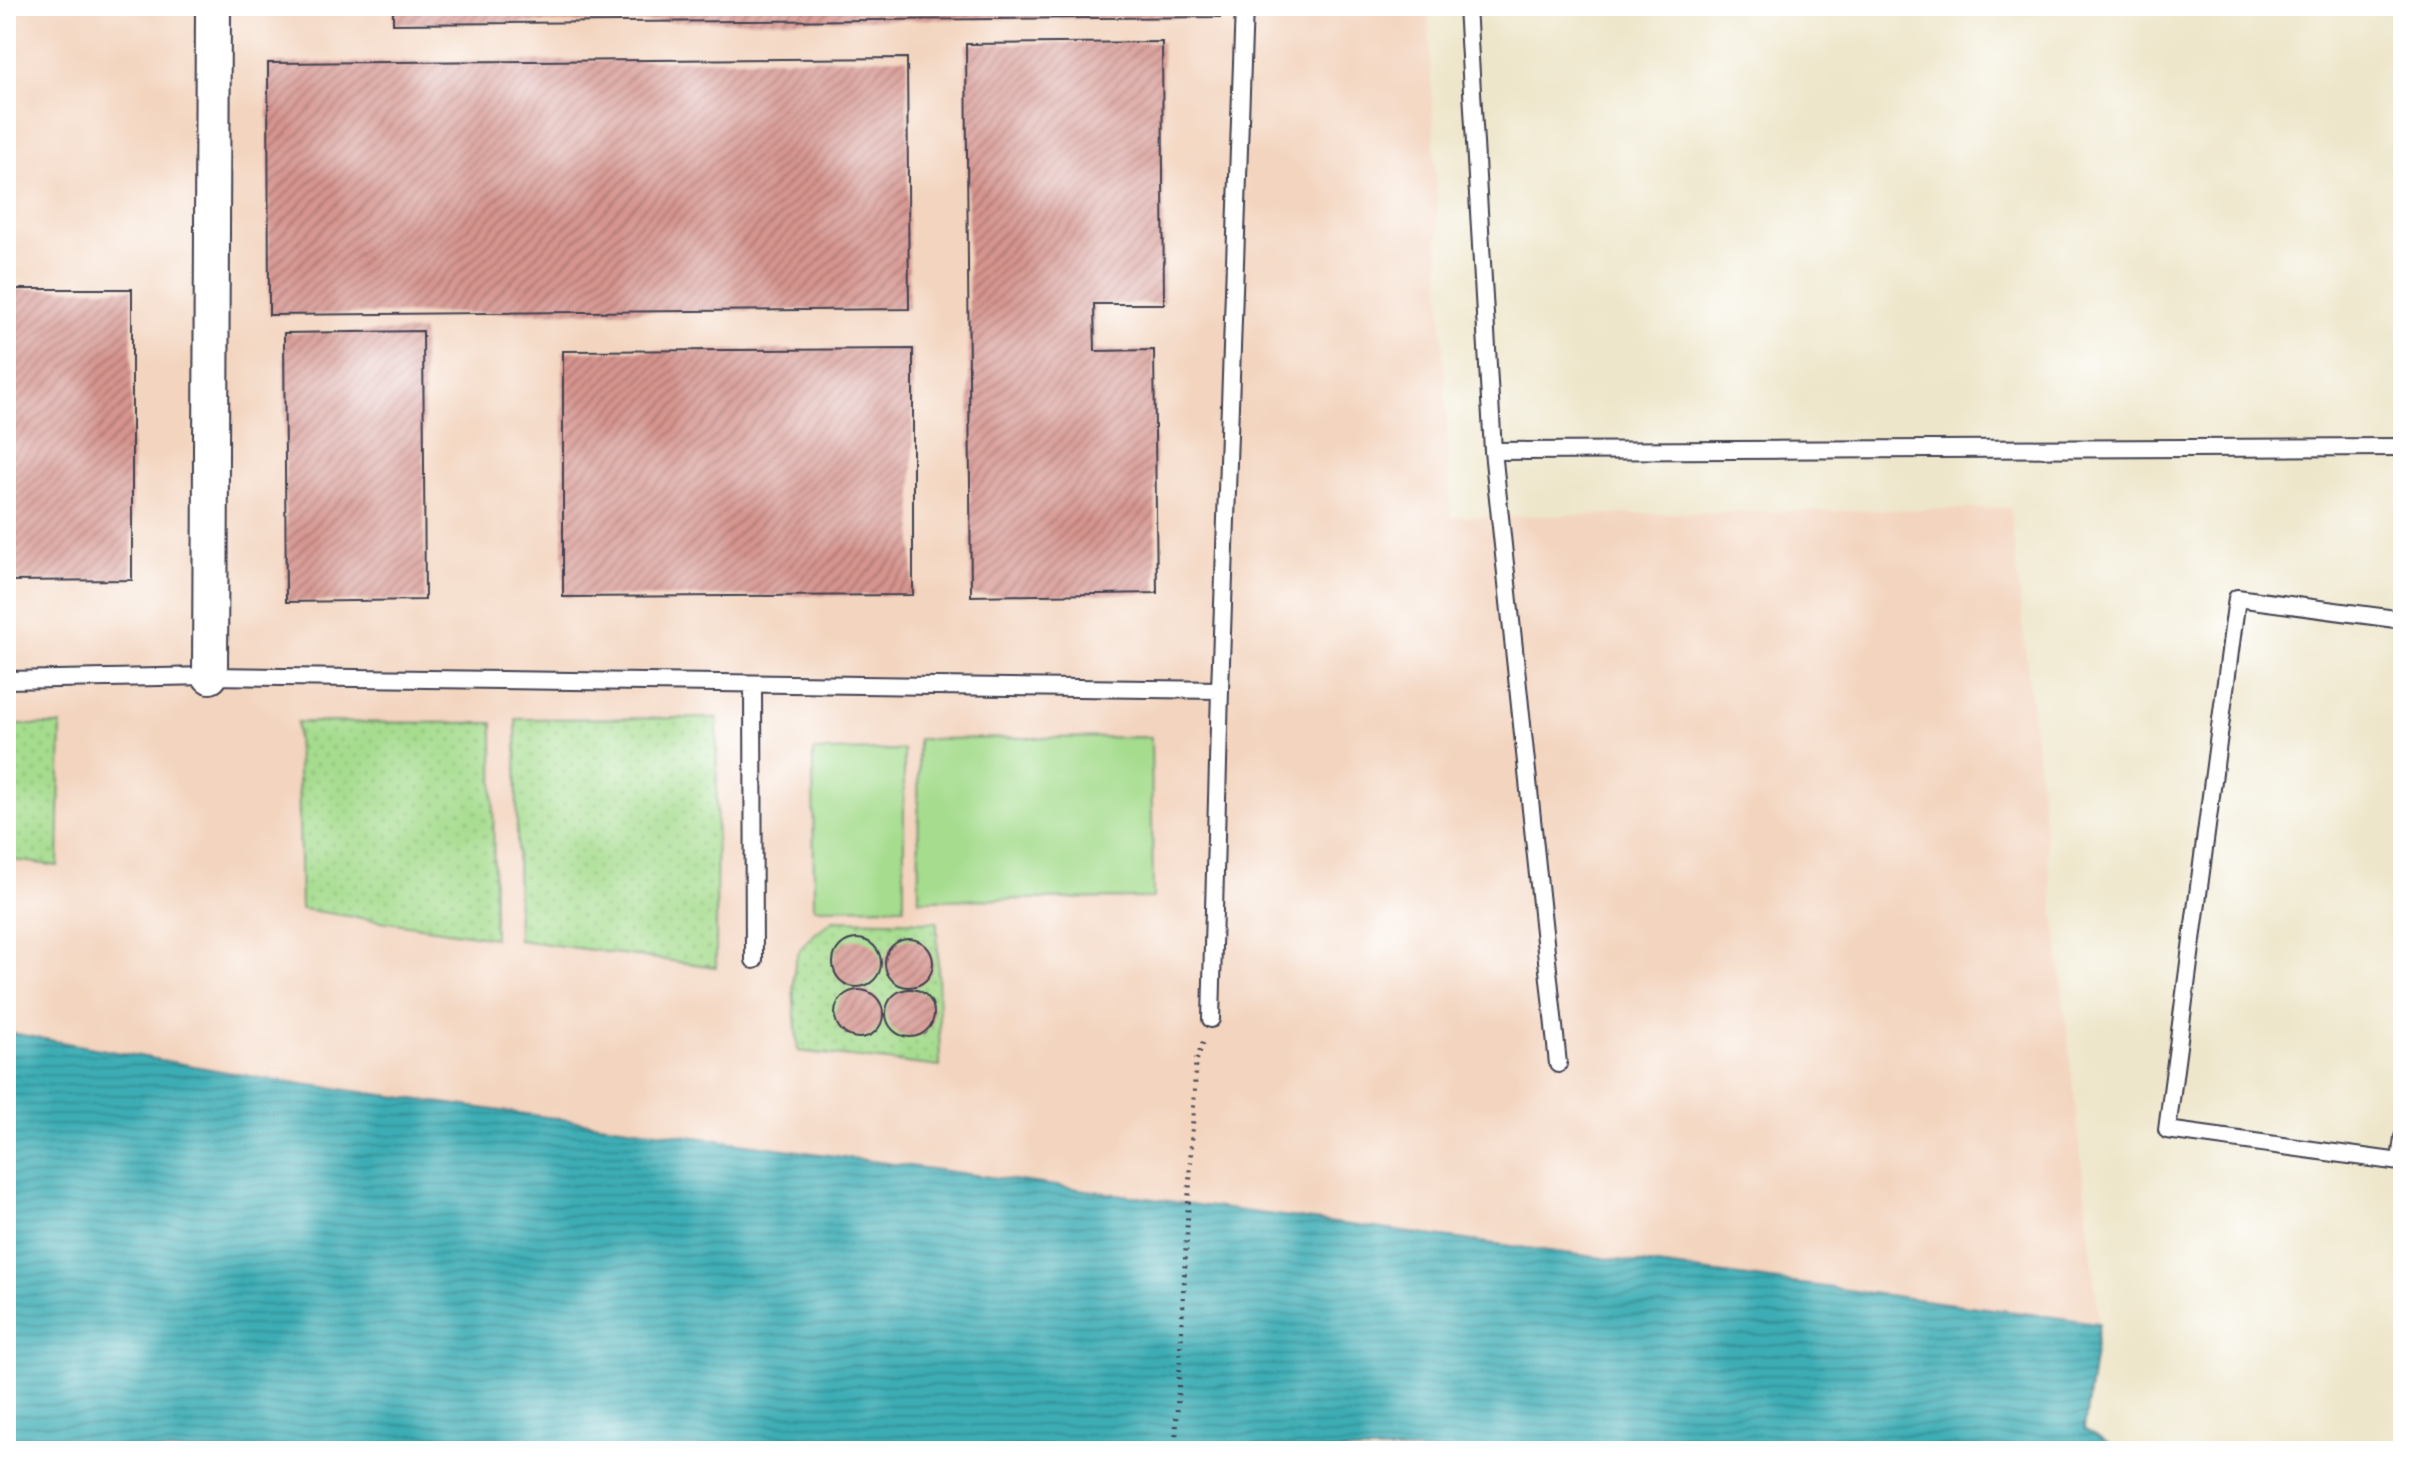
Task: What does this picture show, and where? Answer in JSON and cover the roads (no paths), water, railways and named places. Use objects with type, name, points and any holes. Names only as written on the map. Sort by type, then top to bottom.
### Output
[{"type":"street","points":[[210,676],[213,6]]},
{"type":"lane","points":[[1211,1019],[1244,6]]},
{"type":"lane","points":[[1467,6],[1493,451],[1558,1064]]},
{"type":"lane","points":[[1493,451],[2403,447]]},
{"type":"lane","points":[[2403,620],[2237,598],[2167,1130],[2400,1162],[2403,1137]]},
{"type":"lane","points":[[6,680],[210,676],[1220,690]]},
{"type":"lane","points":[[753,684],[754,960]]},
{"type":"water","points":[[6,1032],[266,1079],[2099,1323],[2084,1429],[2121,1451],[6,1451]]}]
